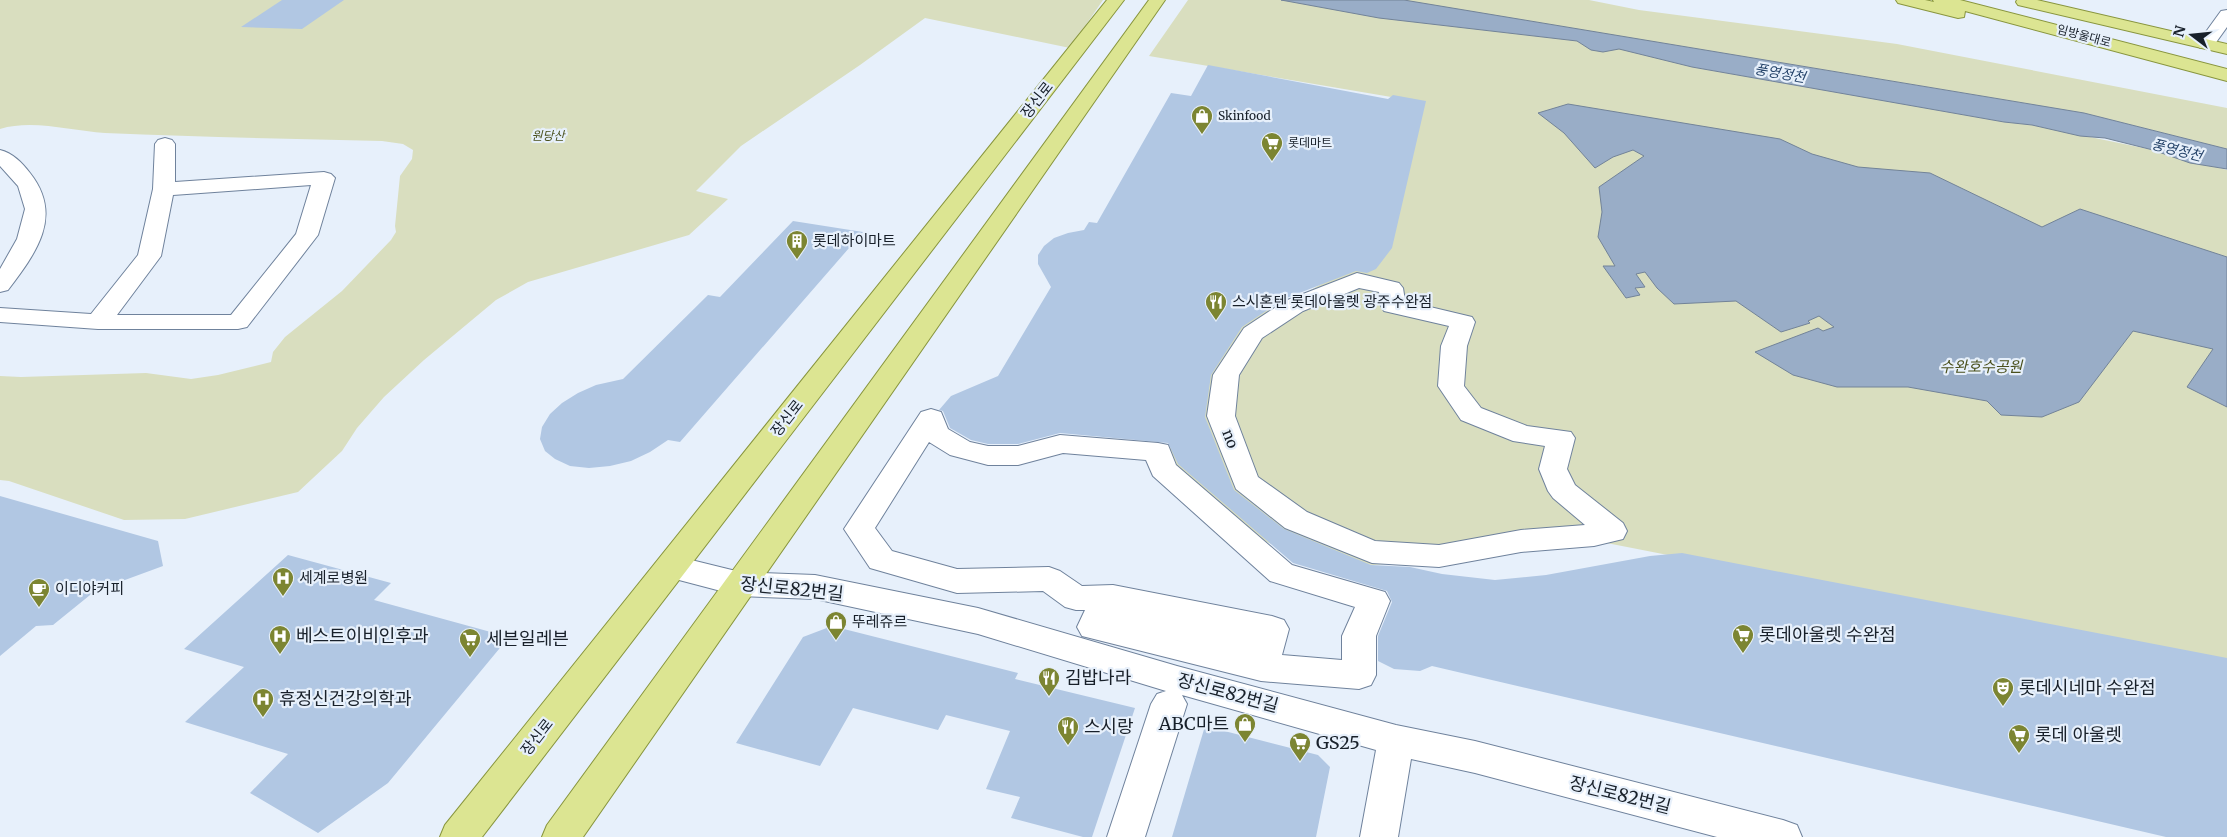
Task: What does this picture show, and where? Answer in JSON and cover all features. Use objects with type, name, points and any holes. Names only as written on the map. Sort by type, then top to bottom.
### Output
[{"type":"main road","points":[[1904,0],[2073,40],[2156,56]]},
{"type":"main road","name":"임방울대로","points":[[1941,0],[2227,75]]},
{"type":"main road","name":"임방울대로","points":[[2013,0],[2227,49]]},
{"type":"main road","points":[[2044,0],[2145,29]]},
{"type":"main road","name":"장신로","points":[[459,837],[1115,1]]},
{"type":"main road","points":[[561,837],[1154,4]]},
{"type":"street","points":[[2206,44],[2227,15]]},
{"type":"street","points":[[98,322],[149,256],[164,188],[165,144]]},
{"type":"street","points":[[0,156],[15,168],[26,183],[34,198],[36,209],[26,244],[0,285]]},
{"type":"street","points":[[0,315],[98,322],[238,322],[307,235],[324,178],[164,188]]},
{"type":"street","name":"no","points":[[1358,280],[1391,288],[1393,306],[1463,322],[1454,346],[1451,386],[1471,414],[1523,435],[1561,438],[1553,469],[1563,491],[1612,531],[1594,535],[1522,541],[1439,556],[1372,552],[1296,520],[1246,482],[1222,416],[1226,374],[1253,333],[1294,306],[1358,280]]},
{"type":"street","points":[[931,418],[936,433],[961,450],[1009,456],[1047,450],[1060,444],[1158,452],[1163,468],[1220,522],[1281,573],[1374,602],[1359,636],[1359,675],[1261,667],[1094,627],[1098,616],[1110,613],[1268,650],[1272,629],[1113,597],[1076,598],[1049,579],[958,581],[881,560],[859,529],[931,418]]},
{"type":"street","name":"장신로82번길","points":[[671,567],[740,584],[815,587],[978,621],[1177,680],[1396,740],[1475,757],[1783,837]]},
{"type":"street","points":[[1126,837],[1169,704]]},
{"type":"street","points":[[1379,837],[1396,740]]},
{"type":"green space","name":"원당산","points":[[0,0],[1103,0],[1070,48],[925,18],[741,146],[696,191],[728,199],[689,235],[528,282],[496,300],[424,360],[384,397],[357,428],[342,451],[298,492],[185,519],[124,520],[9,481],[0,480],[0,376],[146,373],[191,379],[218,375],[271,362],[273,352],[285,337],[342,291],[391,240],[396,232],[400,176],[412,159],[413,150],[403,144],[382,141],[105,133],[39,125],[13,126],[0,129]]},
{"type":"green space","name":"수완호수공원","points":[[1188,0],[1589,0],[1639,10],[1897,44],[2227,108],[2227,149],[2084,113],[1656,42],[1634,52],[1692,67],[2004,122],[2032,125],[2153,150],[2227,170],[2227,665],[1571,536],[1447,559],[1373,565],[1309,557],[1258,539],[1157,449],[1203,446],[1192,381],[1251,317],[1299,297],[1350,267],[1409,100],[1149,56]]},
{"type":"water","name":"풍영정천","points":[[1281,0],[1404,0],[2084,113],[2227,149],[2227,169],[2190,163],[2153,150],[2105,138],[2080,136],[2032,125],[2004,122],[1692,67],[1619,49],[1603,52],[1591,50],[1577,41],[1379,18]]},
{"type":"water","name":"수완호수공원","points":[[1568,104],[1780,139],[1812,154],[1858,167],[1930,173],[2042,227],[2080,209],[2227,257],[2227,407],[2187,387],[2213,349],[2133,331],[2079,402],[2042,417],[2001,415],[1987,401],[1908,387],[1837,387],[1793,375],[1755,352],[1818,328],[1823,331],[1834,327],[1819,316],[1808,321],[1810,323],[1781,332],[1736,301],[1674,304],[1657,288],[1645,272],[1636,274],[1645,287],[1635,288],[1640,295],[1626,298],[1603,266],[1615,266],[1598,237],[1602,212],[1599,187],[1644,156],[1633,150],[1613,157],[1595,168],[1564,133],[1538,113]]},
{"type":"building","points":[[282,0],[344,0],[302,29],[241,27]]},
{"type":"building","points":[[1208,65],[1388,99],[1393,95],[1426,101],[1392,248],[1376,269],[1367,273],[1356,271],[1284,299],[1242,327],[1211,375],[1205,417],[1234,490],[1284,529],[1371,565],[1410,567],[1442,574],[1495,580],[1546,575],[1650,556],[1682,553],[2227,658],[2227,837],[2166,837],[1432,666],[1420,671],[1394,669],[1378,661],[1378,636],[1392,602],[1387,591],[1293,563],[1178,464],[1168,443],[1060,433],[1018,444],[988,444],[971,440],[950,428],[943,411],[939,410],[951,396],[998,376],[1051,287],[1038,264],[1038,255],[1044,246],[1054,238],[1084,230],[1089,222],[1097,223],[1171,93],[1191,96]]},
{"type":"building","points":[[793,221],[863,232],[680,442],[668,440],[650,452],[631,461],[589,468],[570,466],[555,459],[545,451],[540,439],[542,427],[550,414],[562,403],[578,393],[596,385],[623,379],[708,295],[720,297]]},
{"type":"building","points":[[0,496],[158,541],[163,566],[95,591],[53,625],[36,626],[0,656]]},
{"type":"building","points":[[288,555],[391,583],[374,600],[509,637],[388,783],[318,833],[250,793],[288,754],[185,722],[244,667],[184,649]]},
{"type":"building","points":[[832,626],[1018,673],[1015,679],[1135,708],[1092,837],[1083,837],[1011,818],[1020,797],[986,789],[1010,731],[946,715],[938,730],[853,708],[820,766],[736,743],[803,637]]},
{"type":"building","points":[[1205,726],[1318,755],[1330,767],[1316,837],[1172,837]]},
{"type":"place","name":"Skinfood","points":[[1202,135]]},
{"type":"place","name":"롯데마트","points":[[1272,162]]},
{"type":"place","name":"롯데하이마트","points":[[797,260]]},
{"type":"place","name":"스시혼텐 롯데아울렛 광주수완점","points":[[1216,321]]},
{"type":"place","name":"세계로병원","points":[[283,597]]},
{"type":"place","name":"이디야커피","points":[[39,608]]},
{"type":"place","name":"뚜레쥬르","points":[[836,641]]},
{"type":"place","name":"롯데아울렛 수완점","points":[[1743,654]]},
{"type":"place","name":"베스트이비인후과","points":[[280,655]]},
{"type":"place","name":"세븐일레븐","points":[[470,658]]},
{"type":"place","name":"김밥나라","points":[[1049,697]]},
{"type":"place","name":"롯데시네마 수완점","points":[[2003,707]]},
{"type":"place","name":"휴정신건강의학과","points":[[263,718]]},
{"type":"place","name":"ABC마트","points":[[1245,743]]},
{"type":"place","name":"스시랑","points":[[1068,746]]},
{"type":"place","name":"롯데 아울렛","points":[[2019,754]]},
{"type":"place","name":"GS25","points":[[1300,762]]}]
